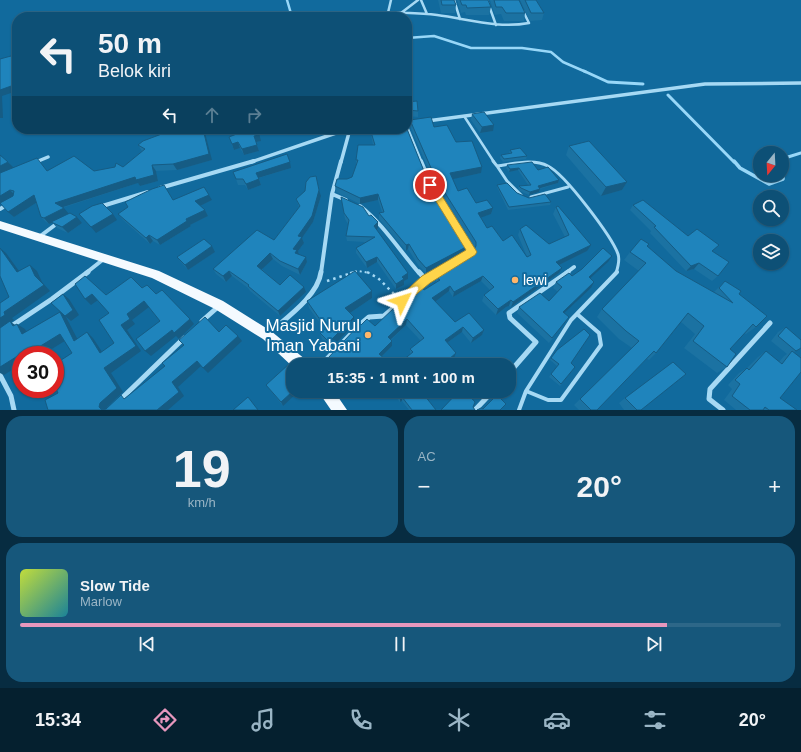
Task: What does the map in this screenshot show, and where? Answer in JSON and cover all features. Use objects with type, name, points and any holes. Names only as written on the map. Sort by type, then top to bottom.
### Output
[{"type":"main road","points":[[0,225],[156,274],[219,305],[267,336],[293,358]]},
{"type":"main road","points":[[331,398],[340,410]]},
{"type":"street","points":[[388,12],[391,0]]},
{"type":"street","points":[[401,12],[418,0]]},
{"type":"street","points":[[421,0],[427,14]]},
{"type":"street","points":[[454,0],[460,19]]},
{"type":"street","points":[[487,0],[496,25]]},
{"type":"street","points":[[412,13],[427,14],[496,25],[518,25],[529,23],[520,6]]},
{"type":"street","points":[[419,122],[676,87],[705,84],[801,82]]},
{"type":"street","points":[[158,189],[238,166],[333,134]]},
{"type":"street","points":[[267,336],[300,306],[320,282],[332,194],[348,134]]},
{"type":"street","points":[[410,134],[434,191]]},
{"type":"street","points":[[28,165],[48,157]]},
{"type":"street","points":[[90,210],[151,191]]},
{"type":"street","points":[[332,194],[363,208],[374,217],[391,240],[426,280]]},
{"type":"street","points":[[0,209],[12,202]]},
{"type":"street","points":[[327,358],[365,319],[384,316],[426,280],[472,252],[446,210]]},
{"type":"street","points":[[39,236],[48,228],[63,220]]},
{"type":"street","points":[[4,332],[52,299],[105,258]]},
{"type":"street","points":[[516,365],[536,342],[510,318],[509,313],[574,267]]},
{"type":"street","points":[[199,324],[219,305]]},
{"type":"street","points":[[723,410],[709,399],[710,389],[770,323]]},
{"type":"street","points":[[116,404],[188,334]]},
{"type":"street","points":[[0,375],[11,396],[14,410]]},
{"type":"street","points":[[475,410],[486,398]]},
{"type":"lane","points":[[464,116],[507,180],[524,197]]},
{"type":"lane","points":[[497,166],[529,162],[542,163],[550,166],[587,208],[618,253],[619,265],[616,274],[571,320],[526,391],[518,410]]},
{"type":"lane","points":[[529,198],[568,187]]},
{"type":"lane","points":[[526,391],[549,401],[561,400],[601,345],[599,333],[577,314]]},
{"type":"path","points":[[326,281],[358,269],[373,273],[402,301]]},
{"type":"building","points":[[441,0],[454,0],[456,5],[442,5]]},
{"type":"building","points":[[460,0],[488,0],[491,7],[467,8],[466,5],[462,5]]},
{"type":"building","points":[[494,0],[519,0],[525,13],[506,13],[502,7],[496,7]]},
{"type":"building","points":[[525,0],[536,0],[544,13],[531,13]]},
{"type":"building","points":[[11,56],[12,58],[12,86],[0,90],[0,59]]},
{"type":"building","points":[[417,101],[418,111],[412,110],[412,102]]},
{"type":"building","points":[[484,112],[494,125],[482,127],[472,114]]},
{"type":"building","points":[[431,117],[434,127],[447,125],[456,142],[472,141],[482,167],[450,173],[458,191],[467,188],[476,203],[487,200],[493,208],[478,213],[487,228],[492,226],[503,241],[512,235],[527,257],[531,255],[520,229],[526,225],[549,244],[569,235],[556,207],[558,206],[591,245],[556,262],[562,268],[513,302],[511,300],[498,309],[484,295],[494,287],[483,276],[454,292],[450,286],[432,298],[455,322],[469,313],[484,330],[473,338],[463,327],[445,340],[456,353],[450,358],[406,358],[413,352],[410,349],[424,338],[407,319],[388,337],[392,341],[379,354],[384,358],[328,358],[360,324],[361,325],[367,319],[375,326],[395,307],[422,287],[424,290],[440,280],[436,277],[473,251],[476,246],[476,242],[435,177],[412,125],[412,120]]},
{"type":"building","points":[[162,134],[204,134],[209,154],[173,164],[152,165],[154,175],[136,180],[135,177],[55,203],[64,208],[44,218],[41,217],[34,195],[8,212],[0,203],[13,196],[14,191],[10,190],[0,196],[0,173],[37,158],[47,171],[74,156],[94,171],[115,167],[116,163],[123,167],[145,149],[138,145],[143,141]]},
{"type":"building","points":[[237,134],[259,135],[254,136],[257,145],[242,149],[238,142],[232,144],[229,137]]},
{"type":"building","points":[[372,134],[409,134],[428,181],[468,246],[426,268],[418,259],[409,244],[406,245],[379,213],[384,212],[378,194],[360,198],[335,186],[337,179],[347,179],[352,177],[358,160],[356,160],[358,145],[375,145]]},
{"type":"building","points":[[589,141],[627,182],[606,187],[569,146]]},
{"type":"building","points":[[520,148],[527,156],[504,159],[501,155],[512,153],[510,150]]},
{"type":"building","points":[[287,154],[290,162],[256,173],[259,179],[246,184],[243,179],[236,179],[233,172]]},
{"type":"building","points":[[0,155],[8,162],[0,166]]},
{"type":"building","points":[[532,162],[538,170],[548,167],[559,180],[538,186],[540,189],[530,192],[521,188],[519,186],[531,185],[519,168],[510,169],[507,165]]},
{"type":"building","points":[[316,176],[319,190],[312,216],[298,236],[302,237],[293,249],[297,250],[295,253],[306,257],[298,269],[280,261],[270,253],[257,266],[280,285],[290,275],[304,287],[278,311],[248,286],[249,285],[229,271],[223,276],[213,269],[257,230],[274,240],[300,206],[296,199],[305,191],[306,182],[310,177]]},
{"type":"building","points":[[507,183],[517,193],[529,198],[545,194],[551,202],[509,207],[497,185]]},
{"type":"building","points":[[164,185],[173,200],[204,187],[209,195],[195,201],[205,210],[186,219],[187,221],[157,240],[149,235],[146,238],[118,214],[128,207],[125,202]]},
{"type":"building","points":[[341,197],[363,207],[369,216],[371,215],[378,222],[374,226],[408,273],[402,277],[404,279],[396,284],[377,257],[366,262],[356,248],[375,237],[346,236],[349,220],[344,213]]},
{"type":"building","points":[[643,200],[688,236],[697,229],[719,245],[712,251],[729,262],[718,276],[699,263],[691,266],[654,227],[656,226],[633,205]]},
{"type":"building","points":[[102,203],[113,214],[91,227],[79,214],[92,206]]},
{"type":"building","points":[[70,213],[77,217],[62,227],[51,222]]},
{"type":"building","points":[[204,239],[212,246],[185,265],[177,257]]},
{"type":"building","points":[[641,239],[649,244],[647,246],[676,271],[733,303],[719,288],[725,281],[741,291],[739,294],[767,316],[756,327],[753,324],[730,349],[736,354],[727,367],[693,341],[704,326],[688,313],[656,353],[654,351],[597,410],[591,410],[580,399],[639,341],[602,309],[646,263],[630,252]]},
{"type":"building","points":[[0,248],[17,272],[30,265],[35,276],[44,285],[4,312],[5,315],[0,318],[0,303],[9,297],[0,276]]},
{"type":"building","points":[[603,248],[612,256],[589,277],[594,282],[563,312],[569,317],[552,338],[519,307],[540,293],[549,301],[562,287],[556,282],[569,273],[572,276],[582,269]]},
{"type":"building","points":[[355,271],[372,291],[345,308],[354,317],[329,342],[320,333],[326,328],[307,301]]},
{"type":"building","points":[[85,276],[106,295],[131,277],[142,288],[147,285],[156,294],[162,290],[190,319],[174,333],[172,330],[145,351],[136,339],[160,321],[144,301],[127,314],[130,319],[121,325],[136,346],[104,368],[117,388],[100,403],[99,407],[102,410],[48,410],[45,400],[49,398],[64,398],[64,358],[72,353],[60,334],[40,346],[12,346],[12,360],[0,367],[0,328],[10,321],[13,326],[17,324],[22,334],[60,312],[74,341],[87,332],[100,353],[114,343],[99,320],[109,313],[92,294],[85,299],[75,284]]},
{"type":"building","points":[[63,294],[73,310],[65,316],[51,303]]},
{"type":"building","points":[[205,317],[219,332],[226,325],[238,336],[203,368],[197,361],[172,382],[179,392],[157,410],[102,410],[106,409],[121,395],[124,399],[165,366],[162,363],[184,345],[179,340]]},
{"type":"building","points":[[786,327],[801,340],[801,348],[796,351],[778,336]]},
{"type":"building","points":[[584,329],[590,335],[571,363],[575,367],[561,384],[551,374],[559,364],[551,358],[557,350]]},
{"type":"building","points":[[766,351],[782,364],[792,351],[801,358],[801,372],[780,398],[797,410],[769,410],[765,407],[763,410],[750,410],[732,396],[740,384],[735,380],[747,368],[749,370]]},
{"type":"building","points":[[673,362],[686,374],[641,410],[637,410],[625,398]]},
{"type":"building","points":[[286,367],[286,397],[281,402],[266,385]]},
{"type":"building","points":[[248,397],[258,410],[233,410]]},
{"type":"building","points":[[403,398],[427,398],[436,410],[412,410]]},
{"type":"building","points":[[452,398],[471,398],[475,402],[473,407],[475,410],[441,410]]},
{"type":"building","points":[[494,398],[500,398],[506,404],[500,410],[477,410],[481,408],[483,409]]},
{"type":"waterway","points":[[287,0],[291,12]]},
{"type":"waterway","points":[[412,38],[434,36],[471,48],[522,48],[551,52],[563,62],[586,72]]},
{"type":"waterway","points":[[584,71],[608,82],[643,84]]},
{"type":"waterway","points":[[668,95],[734,162]]},
{"type":"waterway","points":[[789,157],[801,153]]},
{"type":"waterway","points":[[734,161],[740,168],[753,175]]},
{"type":"waterway","points":[[765,182],[769,184],[775,182]]},
{"type":"place","name":"lewi","points":[[515,280]]},
{"type":"place","name":"Masjid Nurul Iman Yabani","points":[[368,335]]},
{"type":"route","points":[[402,301],[426,280],[472,252],[430,185]]}]
